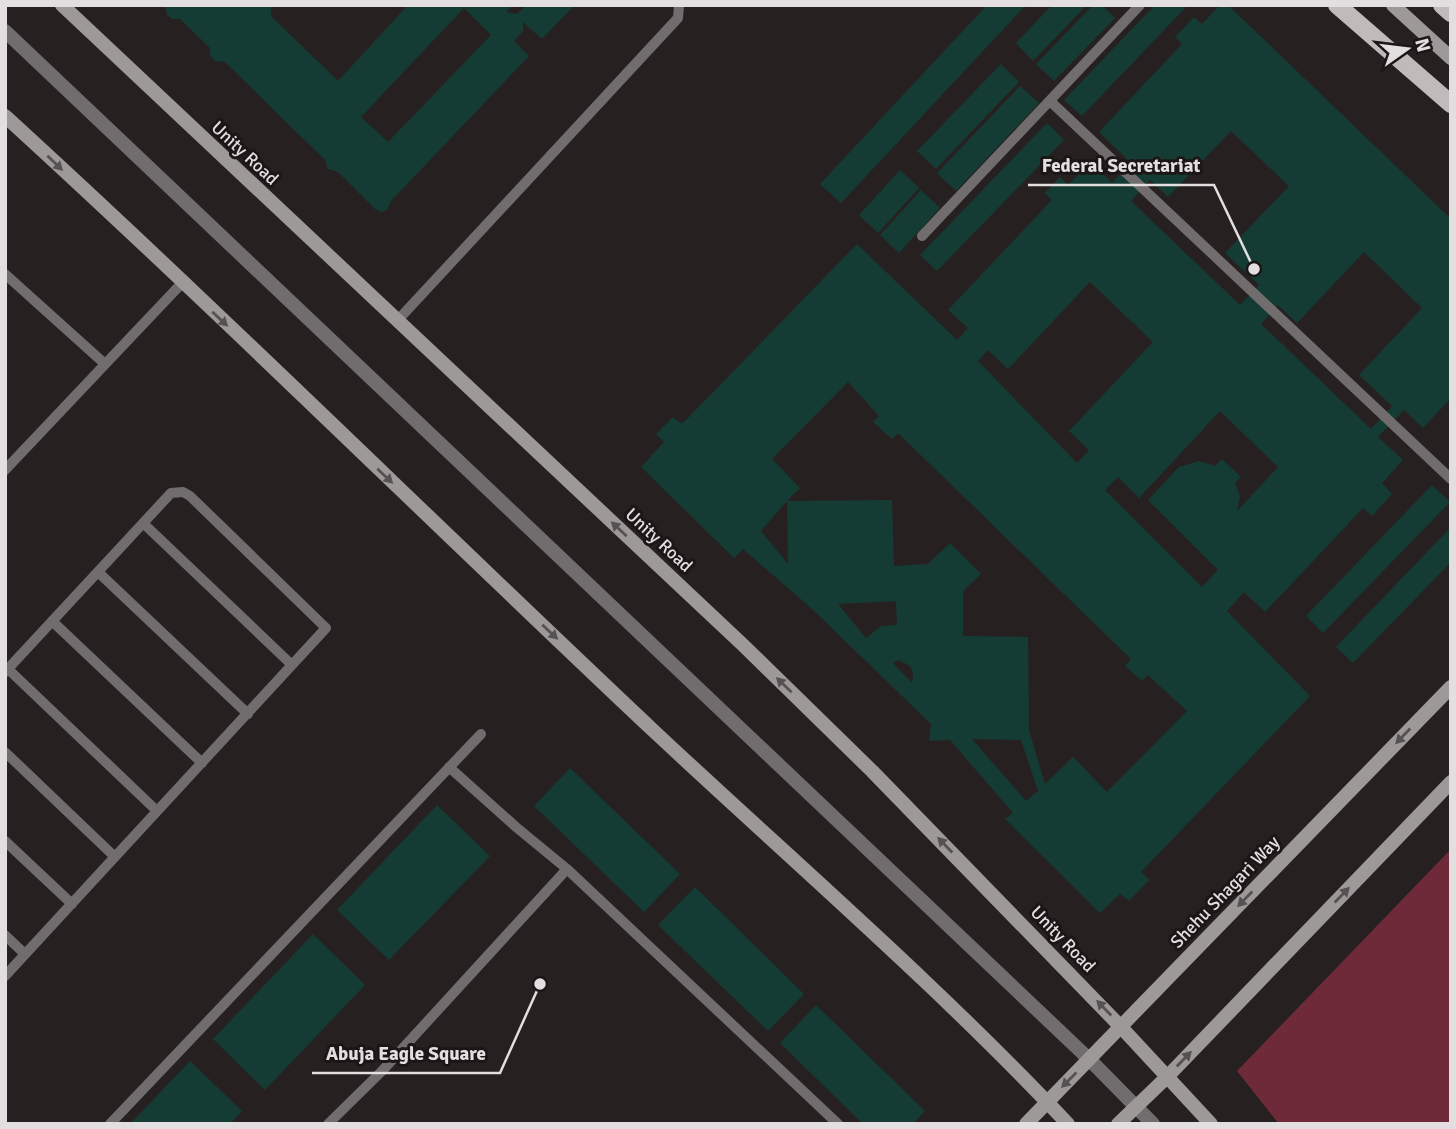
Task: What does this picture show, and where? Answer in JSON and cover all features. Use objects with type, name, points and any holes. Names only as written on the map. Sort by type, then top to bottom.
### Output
[{"type":"main road","points":[[1337,5],[1451,104]]},
{"type":"main road","points":[[1442,5],[1451,13]]},
{"type":"street","name":"Unity Road","points":[[62,5],[753,654],[872,771],[1121,1027],[1211,1124]]},
{"type":"street","points":[[1393,5],[1451,58]]},
{"type":"street","points":[[5,31],[1090,1060],[1153,1124]]},
{"type":"street","points":[[5,116],[661,737],[880,939],[1068,1124]]},
{"type":"street","name":"Shehu Shagari Way","points":[[1027,1124],[1451,687]]},
{"type":"street","points":[[1118,1124],[1167,1077],[1451,782]]},
{"type":"lane","points":[[397,321],[678,18],[679,5]]},
{"type":"lane","points":[[922,236],[1140,5]]},
{"type":"lane","points":[[1050,101],[1451,479]]},
{"type":"lane","points":[[5,274],[105,364]]},
{"type":"lane","points":[[5,470],[182,284]]},
{"type":"lane","points":[[5,976],[248,714],[326,628],[183,492],[171,493],[7,671],[158,811]]},
{"type":"lane","points":[[143,523],[292,665]]},
{"type":"lane","points":[[98,572],[248,714]]},
{"type":"lane","points":[[52,621],[202,763]]},
{"type":"lane","points":[[110,1124],[481,734]]},
{"type":"lane","points":[[5,752],[115,857]]},
{"type":"lane","points":[[449,767],[568,869],[838,1124]]},
{"type":"lane","points":[[5,841],[72,904]]},
{"type":"lane","points":[[328,1124],[382,1071],[568,869]]},
{"type":"lane","points":[[5,935],[25,954]]},
{"type":"shaded area","points":[[1451,849],[1451,1124],[1279,1124],[1237,1071]]},
{"type":"building","points":[[165,5],[271,5],[271,16],[338,81],[408,5],[513,5],[506,12],[517,14],[523,5],[575,5],[542,39],[523,22],[523,31],[514,41],[529,56],[391,201],[387,210],[381,212],[338,172],[328,169],[325,160],[225,62],[215,61],[210,55],[210,48],[180,19],[167,15]],"holes":[[[464,8],[491,35],[388,142],[361,117]]]},
{"type":"building","points":[[987,5],[1026,5],[841,203],[820,184]]},
{"type":"building","points":[[1052,5],[1087,5],[1033,61],[1016,43]]},
{"type":"building","points":[[1093,5],[1102,5],[1115,18],[1054,81],[1036,64]]},
{"type":"building","points":[[1155,5],[1188,5],[1082,116],[1064,100]]},
{"type":"building","points":[[1220,5],[1228,5],[1451,219],[1451,398],[1423,428],[1404,410],[1378,437],[1403,460],[1382,483],[1392,494],[1372,516],[1363,508],[1265,612],[1244,592],[1227,611],[1310,696],[1141,872],[1149,880],[1129,901],[1120,894],[1100,913],[1005,819],[1013,813],[950,740],[929,741],[931,724],[812,609],[743,549],[734,558],[641,467],[664,442],[656,434],[673,417],[682,424],[857,244],[957,340],[968,328],[948,310],[1052,200],[1045,193],[1060,177],[1068,185],[1091,162],[1112,183],[1131,163],[1099,132],[1182,44],[1175,37],[1194,17],[1202,24]],"holes":[[[1231,131],[1289,186],[1225,253],[1259,285],[1240,305],[1131,201],[1150,180],[1168,197]],[[1364,252],[1422,308],[1359,375],[1392,406],[1371,429],[1261,324],[1278,305],[1297,323]],[[1090,282],[1153,342],[1069,431],[1089,450],[1077,463],[978,361],[988,350],[1008,369]],[[848,382],[879,416],[873,422],[892,439],[898,433],[1131,659],[1125,666],[1142,681],[1148,675],[1187,711],[1107,792],[1073,757],[1045,784],[1029,730],[1028,637],[963,636],[963,591],[981,574],[950,543],[928,564],[894,566],[892,500],[787,501],[800,488],[772,459]],[[1220,411],[1278,467],[1237,511],[1240,496],[1235,483],[1241,477],[1222,459],[1215,466],[1199,461],[1179,467],[1148,500],[1218,570],[1202,587],[1105,490],[1118,477],[1139,498]],[[787,501],[788,564],[761,531]],[[896,601],[897,625],[881,626],[866,638],[838,604]],[[899,660],[910,666],[913,673],[912,683],[893,663]],[[972,739],[1021,740],[1038,791],[1026,801]]]},
{"type":"building","points":[[1001,64],[1019,82],[936,169],[917,151]]},
{"type":"building","points":[[1020,86],[1039,103],[956,191],[937,173]]},
{"type":"building","points":[[1047,123],[1064,140],[937,271],[920,255]]},
{"type":"building","points":[[900,170],[919,188],[878,233],[859,215]]},
{"type":"building","points":[[921,190],[940,208],[899,253],[880,235]]},
{"type":"building","points":[[1432,485],[1450,502],[1323,633],[1306,616]]},
{"type":"building","points":[[1451,527],[1451,562],[1353,663],[1336,647]]},
{"type":"building","points":[[570,768],[680,874],[644,912],[534,806]]},
{"type":"building","points":[[437,805],[490,856],[389,960],[337,910]]},
{"type":"building","points":[[695,887],[804,994],[768,1031],[658,925]]},
{"type":"building","points":[[313,934],[365,985],[265,1090],[213,1039]]},
{"type":"building","points":[[816,1005],[925,1111],[913,1124],[863,1124],[780,1043]]},
{"type":"building","points":[[190,1061],[242,1111],[230,1124],[130,1124]]},
{"type":"place","name":"Federal Secretariat","points":[[1254,269]]},
{"type":"place","name":"Abuja Eagle Square","points":[[540,984]]}]
